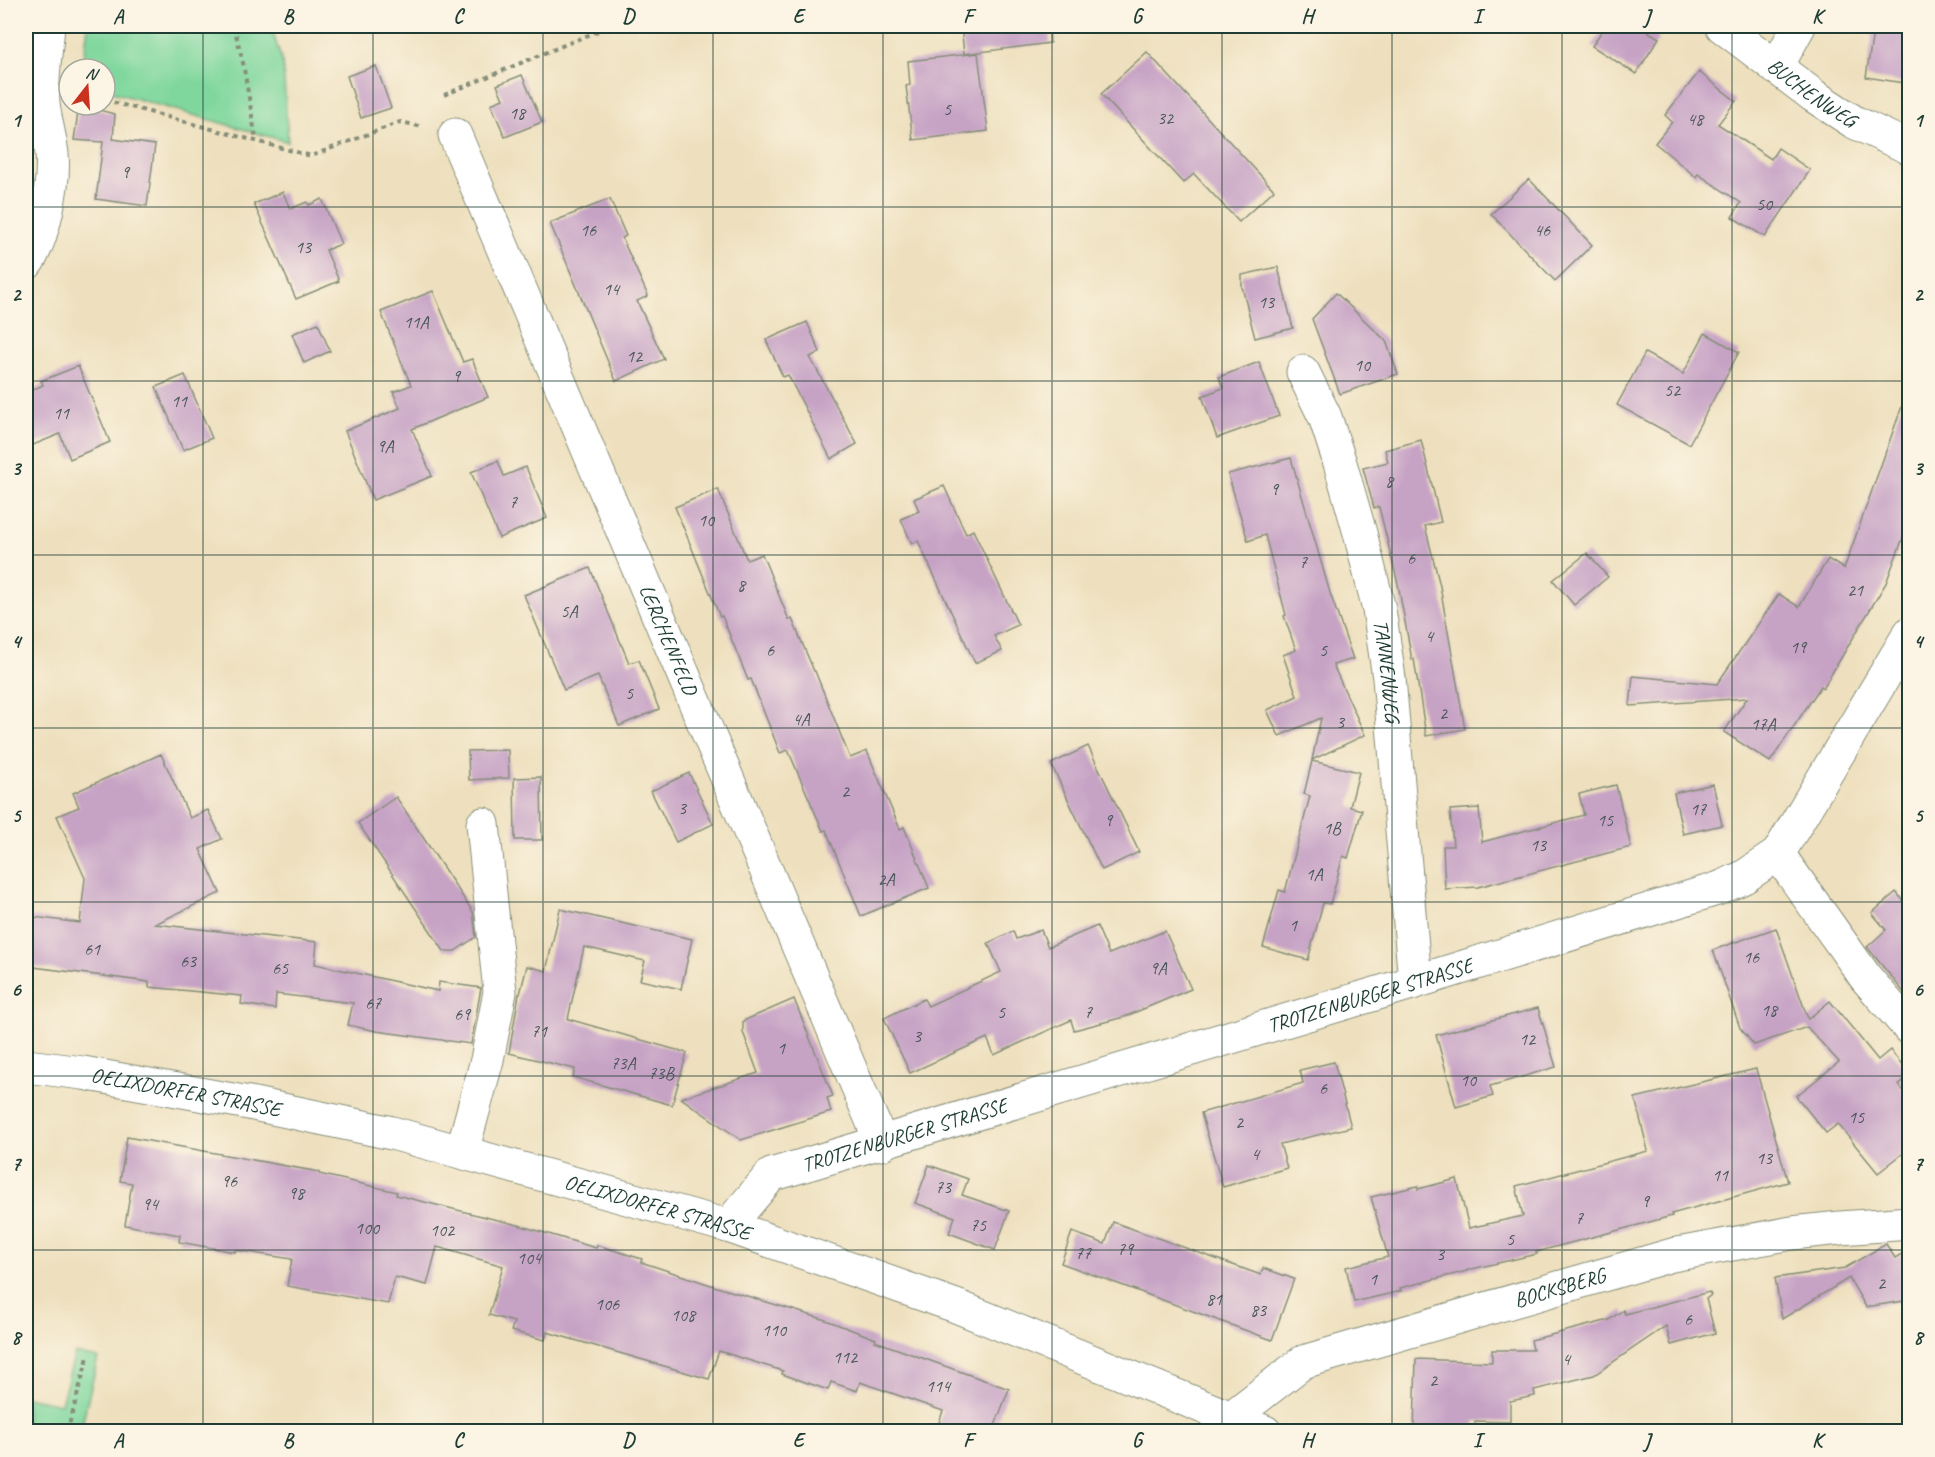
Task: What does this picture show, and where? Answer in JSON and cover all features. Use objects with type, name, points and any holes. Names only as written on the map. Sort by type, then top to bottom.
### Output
[{"type":"street","points":[[26,264],[33,255],[41,234],[52,174],[52,156],[43,105],[48,26]]},
{"type":"street","name":"BUCHENWEG","points":[[1722,26],[1776,68],[1854,122],[1910,148]]},
{"type":"street","points":[[1776,68],[1799,26]]},
{"type":"street","name":"LERCHENFELD","points":[[455,135],[882,1144]]},
{"type":"street","name":"TANNENWEG","points":[[1303,372],[1325,417],[1340,462],[1379,609],[1388,668],[1415,982]]},
{"type":"street","name":"TROTZENBURGER STRASSE","points":[[728,1226],[771,1175],[882,1144],[1415,982],[1720,888],[1744,878],[1778,854],[1910,633]]},
{"type":"street","points":[[462,1152],[487,1060],[500,992],[483,824]]},
{"type":"street","points":[[1778,854],[1866,978],[1910,1029]]},
{"type":"street","name":"OELIXDORFER STRASSE","points":[[26,1066],[83,1073],[249,1103],[392,1133],[728,1226],[956,1306],[1265,1431]]},
{"type":"street","name":"BOCKSBERG","points":[[1232,1417],[1304,1362],[1672,1255],[1792,1233],[1910,1223]]},
{"type":"path","points":[[234,26],[243,63],[256,140]]},
{"type":"path","points":[[444,95],[610,26]]},
{"type":"path","points":[[117,103],[311,156],[400,122],[455,135]]},
{"type":"path","points":[[67,1431],[88,1357]]},
{"type":"green space","points":[[88,26],[271,26],[283,65],[288,142],[117,93],[117,57],[84,57]]},
{"type":"green space","points":[[75,1353],[98,1358],[82,1424],[122,1431],[26,1431],[26,1397],[61,1404]]},
{"type":"building","points":[[961,26],[1049,26],[1050,43],[964,54]]},
{"type":"building","points":[[1605,26],[1639,26],[1659,38],[1636,74],[1592,46]]},
{"type":"building","points":[[1874,26],[1910,32],[1910,84],[1866,77]]},
{"type":"building","points":[[1147,52],[1274,190],[1239,222],[1194,174],[1183,183],[1101,94]]},
{"type":"building","points":[[978,53],[988,131],[913,140],[906,86],[910,85],[908,61]]},
{"type":"building","points":[[376,66],[391,108],[361,118],[347,76]]},
{"type":"building","points":[[1699,72],[1736,101],[1718,124],[1771,159],[1778,148],[1810,170],[1765,237],[1732,217],[1741,203],[1698,174],[1696,177],[1655,143],[1672,122],[1665,115]]},
{"type":"building","points":[[522,75],[542,122],[505,137],[491,104],[503,99],[497,85]]},
{"type":"building","points":[[77,117],[115,117],[113,139],[155,145],[147,206],[96,199],[103,142],[74,140]]},
{"type":"building","points":[[1529,179],[1592,245],[1555,281],[1491,214]]},
{"type":"building","points":[[283,192],[290,209],[307,202],[309,205],[322,199],[341,244],[326,250],[339,281],[296,299],[254,204]]},
{"type":"building","points":[[610,199],[626,236],[622,238],[648,296],[637,301],[664,359],[616,381],[550,223]]},
{"type":"building","points":[[1278,267],[1293,328],[1255,338],[1242,287],[1242,275]]},
{"type":"building","points":[[433,291],[463,362],[472,359],[488,397],[412,429],[432,476],[373,500],[345,431],[400,408],[393,392],[411,385],[381,312]]},
{"type":"building","points":[[1336,293],[1386,341],[1398,374],[1340,394],[1312,319]]},
{"type":"building","points":[[807,322],[820,352],[810,357],[857,444],[831,459],[788,375],[783,377],[766,340]]},
{"type":"building","points":[[318,323],[330,351],[304,363],[292,334]]},
{"type":"building","points":[[1705,333],[1739,352],[1689,444],[1617,405],[1645,353],[1683,374]]},
{"type":"building","points":[[1259,362],[1279,416],[1217,438],[1202,396],[1223,388],[1219,377]]},
{"type":"building","points":[[78,366],[110,442],[70,459],[60,434],[26,448],[26,393],[43,385],[41,381]]},
{"type":"building","points":[[185,375],[212,438],[183,450],[156,387]]},
{"type":"building","points":[[1906,395],[1910,396],[1910,519],[1886,583],[1823,688],[1821,686],[1770,762],[1724,732],[1747,698],[1630,706],[1633,676],[1717,684],[1779,594],[1799,607],[1828,559],[1844,569]]},
{"type":"building","points":[[1421,440],[1441,522],[1425,526],[1440,586],[1465,729],[1426,736],[1414,659],[1412,660],[1398,584],[1379,507],[1374,508],[1363,468],[1388,462],[1385,450]]},
{"type":"building","points":[[1291,458],[1330,593],[1353,659],[1333,665],[1365,735],[1312,760],[1321,718],[1279,736],[1267,710],[1297,696],[1283,655],[1296,650],[1284,616],[1286,615],[1265,535],[1248,541],[1228,474]]},
{"type":"building","points":[[498,461],[504,476],[526,467],[547,518],[499,538],[471,472]]},
{"type":"building","points":[[944,486],[966,534],[973,530],[1018,625],[994,636],[1002,651],[975,663],[918,541],[912,544],[901,519],[919,511],[914,499]]},
{"type":"building","points":[[718,489],[747,560],[762,554],[789,620],[792,619],[815,671],[850,758],[867,751],[900,829],[904,827],[929,888],[861,916],[826,830],[823,831],[788,750],[780,753],[751,679],[748,680],[722,616],[720,617],[675,507]]},
{"type":"building","points":[[1587,553],[1608,577],[1574,605],[1553,580]]},
{"type":"building","points":[[590,568],[629,663],[639,660],[659,709],[619,726],[598,676],[564,690],[524,595]]},
{"type":"building","points":[[1088,746],[1139,852],[1102,870],[1051,764]]},
{"type":"building","points":[[508,750],[509,778],[469,780],[468,751]]},
{"type":"building","points":[[161,754],[190,818],[208,810],[222,839],[200,849],[220,893],[155,924],[317,942],[315,964],[438,991],[439,982],[481,988],[471,1044],[348,1025],[353,1003],[276,994],[275,1009],[241,1004],[242,996],[149,987],[149,982],[26,966],[26,916],[80,923],[85,878],[57,816],[79,807],[73,793]]},
{"type":"building","points":[[1312,761],[1359,772],[1350,807],[1362,810],[1348,858],[1343,856],[1330,904],[1323,903],[1308,960],[1263,947],[1279,890],[1285,892],[1310,796],[1304,794]]},
{"type":"building","points":[[689,773],[713,824],[676,842],[651,791]]},
{"type":"building","points":[[541,777],[542,840],[515,840],[514,778]]},
{"type":"building","points":[[1713,784],[1722,825],[1683,834],[1674,793]]},
{"type":"building","points":[[1616,785],[1631,847],[1478,887],[1445,889],[1443,846],[1453,846],[1450,810],[1479,808],[1482,842],[1584,815],[1579,794]]},
{"type":"building","points":[[396,797],[473,912],[476,937],[455,951],[444,951],[358,823]]},
{"type":"building","points":[[1896,892],[1910,909],[1910,1000],[1867,947],[1886,930],[1872,913]]},
{"type":"building","points":[[560,909],[692,939],[681,989],[640,980],[645,961],[584,947],[568,1019],[687,1053],[672,1105],[573,1077],[575,1069],[509,1053],[519,994],[527,966],[546,971]]},
{"type":"building","points":[[1097,926],[1109,954],[1165,931],[1191,989],[1124,1017],[1074,1030],[1071,1020],[994,1055],[987,1038],[910,1073],[884,1018],[924,999],[928,1006],[1001,972],[988,943],[1013,931],[1016,939],[1041,930],[1048,947]]},
{"type":"building","points":[[1776,928],[1808,1019],[1830,1001],[1878,1060],[1890,1050],[1910,1074],[1899,1085],[1910,1099],[1910,1148],[1878,1173],[1838,1124],[1826,1133],[1796,1096],[1839,1062],[1807,1027],[1754,1045],[1740,1028],[1713,950]]},
{"type":"building","points":[[794,999],[833,1096],[827,1098],[831,1112],[741,1140],[681,1098],[758,1073],[743,1032],[743,1021]]},
{"type":"building","points":[[1538,1008],[1556,1067],[1490,1086],[1493,1096],[1456,1107],[1436,1035]]},
{"type":"building","points":[[1334,1062],[1351,1127],[1280,1144],[1287,1168],[1223,1187],[1201,1113],[1303,1083],[1300,1070]]},
{"type":"building","points":[[1756,1069],[1788,1182],[1536,1252],[1537,1254],[1467,1270],[1400,1288],[1401,1291],[1354,1302],[1346,1267],[1388,1257],[1371,1197],[1457,1179],[1469,1228],[1523,1216],[1516,1186],[1648,1151],[1635,1098]]},
{"type":"building","points":[[127,1137],[319,1172],[319,1174],[397,1192],[396,1195],[518,1225],[596,1248],[597,1245],[717,1287],[823,1319],[876,1339],[875,1341],[1009,1389],[993,1431],[936,1431],[943,1411],[860,1382],[857,1391],[831,1382],[828,1390],[782,1374],[783,1371],[719,1351],[709,1379],[547,1332],[545,1340],[511,1331],[514,1322],[489,1315],[503,1266],[437,1247],[427,1285],[395,1277],[388,1304],[287,1286],[292,1259],[179,1242],[180,1235],[125,1225],[132,1183],[120,1181]]},
{"type":"building","points":[[929,1165],[968,1179],[962,1195],[1009,1211],[995,1250],[949,1233],[955,1217],[915,1203]]},
{"type":"building","points":[[1113,1222],[1261,1275],[1263,1268],[1294,1279],[1272,1340],[1061,1263],[1072,1232],[1105,1244]]},
{"type":"building","points":[[1886,1244],[1895,1258],[1910,1249],[1910,1300],[1866,1307],[1849,1278],[1782,1319],[1775,1278],[1845,1268]]},
{"type":"building","points":[[1709,1292],[1711,1295],[1706,1299],[1715,1333],[1671,1345],[1666,1326],[1594,1375],[1534,1390],[1535,1396],[1510,1401],[1510,1422],[1475,1421],[1475,1431],[1414,1431],[1416,1359],[1492,1362],[1492,1350],[1533,1350],[1531,1340],[1609,1320],[1623,1310],[1625,1314]]}]
